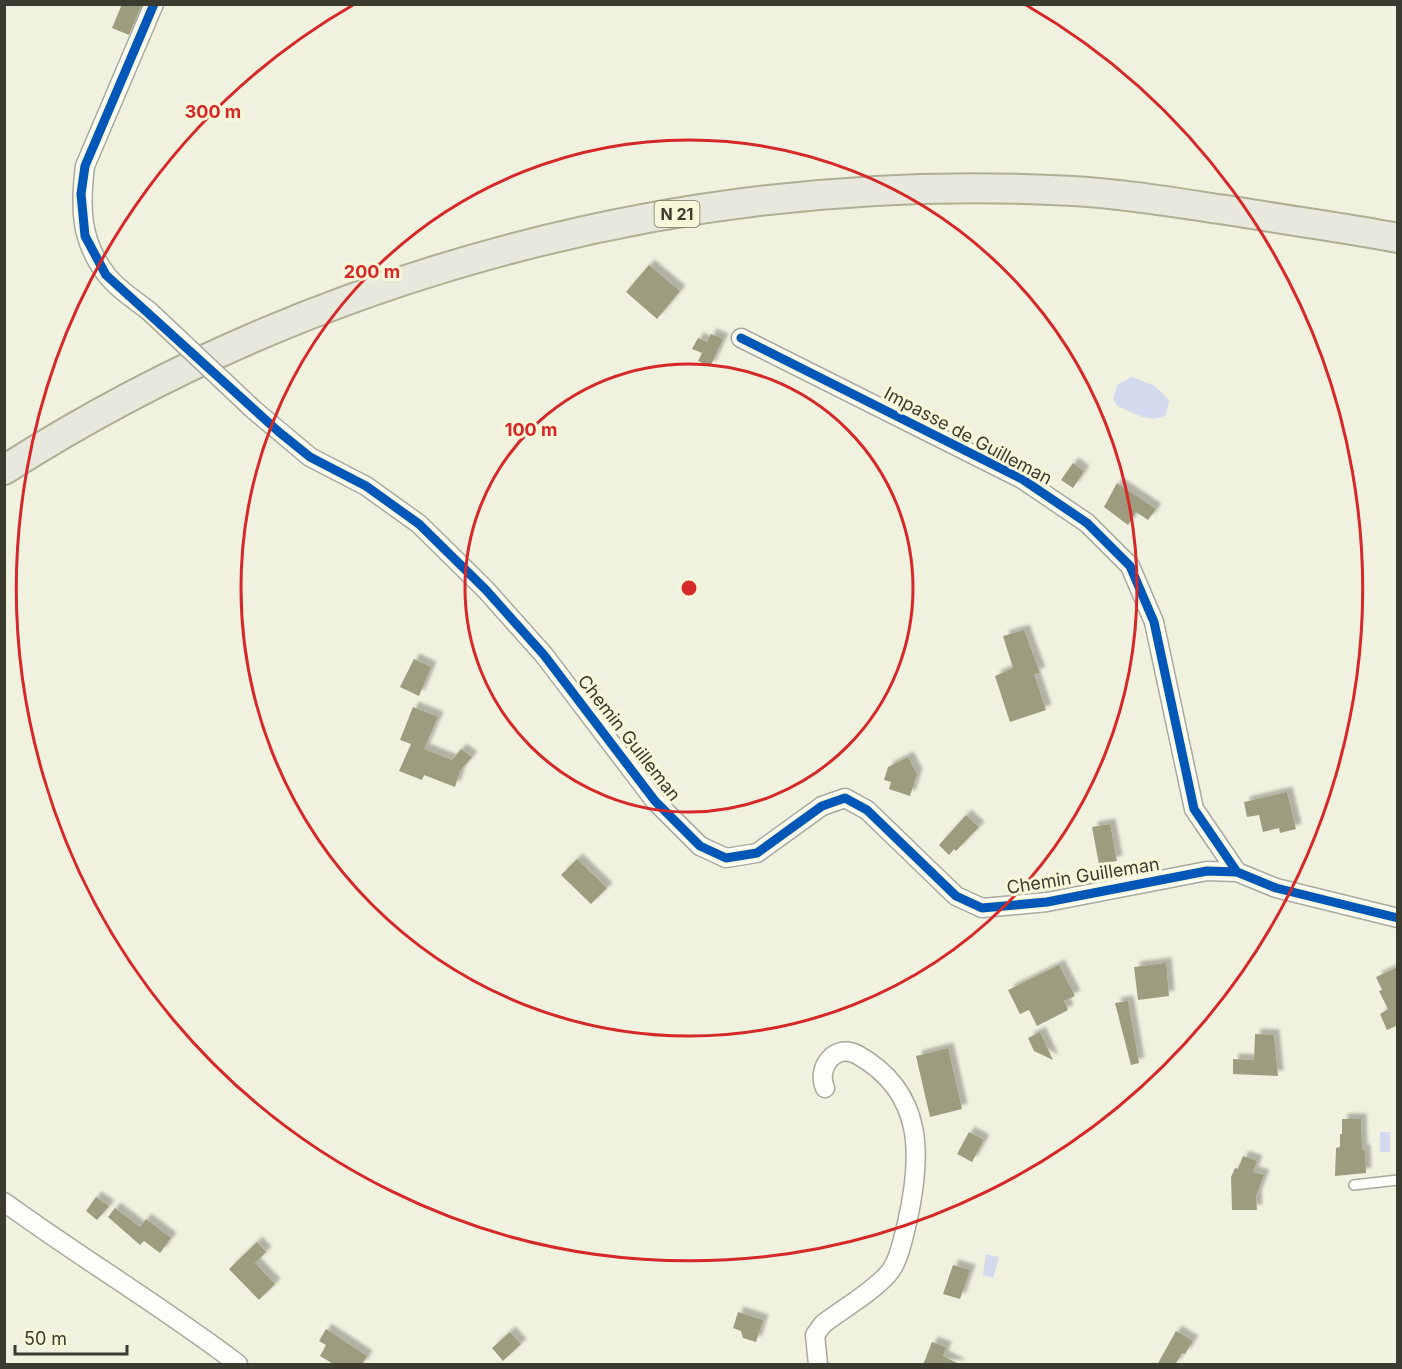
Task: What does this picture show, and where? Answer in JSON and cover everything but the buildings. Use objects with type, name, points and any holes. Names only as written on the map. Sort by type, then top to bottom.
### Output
[{"type":"main road","name":"N 21","points":[[4,470],[147,387],[245,342],[351,299],[479,256],[592,229],[719,206],[856,193],[977,189],[1075,191],[1191,205],[1398,238]]},
{"type":"street","name":"Chemin Guilleman","points":[[154,4],[85,166],[81,194],[85,236],[106,275],[149,311],[254,410],[310,457],[366,486],[419,524],[486,590],[544,655],[655,801],[700,846],[726,858],[757,853],[822,806],[845,798],[867,810],[956,896],[982,908],[1047,902],[1207,871],[1236,872],[1276,888],[1398,918]]},
{"type":"street","name":"Impasse de Guilleman","points":[[741,338],[1022,479],[1087,523],[1130,566],[1154,622],[1194,809],[1236,872]]},
{"type":"street","points":[[818,1365],[815,1335],[823,1324],[889,1273],[902,1242],[911,1204],[918,1145],[913,1118],[903,1099],[885,1075],[868,1061],[853,1052],[844,1051],[832,1055],[823,1068],[821,1079],[825,1088]]},
{"type":"street","points":[[4,1202],[52,1237],[194,1330],[238,1365]]},
{"type":"lane","points":[[1354,1185],[1398,1180]]},
{"type":"water","points":[[1132,377],[1155,386],[1169,400],[1166,415],[1154,419],[1148,418],[1117,406],[1113,398],[1118,384]]},
{"type":"water","points":[[1380,1132],[1390,1132],[1390,1152],[1380,1152]]},
{"type":"water","points":[[986,1254],[999,1257],[993,1278],[983,1275]]},
{"type":"cycle path","points":[[154,4],[85,166],[81,194],[85,236],[106,275],[279,432],[310,457],[366,486],[419,524],[486,590],[544,655],[655,801],[700,846],[726,858],[757,853],[822,806],[845,798],[867,810],[956,896],[982,908],[1047,902],[1207,871],[1237,872],[1276,888],[1398,918]]},
{"type":"cycle path","points":[[741,338],[1022,479],[1087,523],[1130,566],[1154,622],[1194,809],[1237,872]]}]
